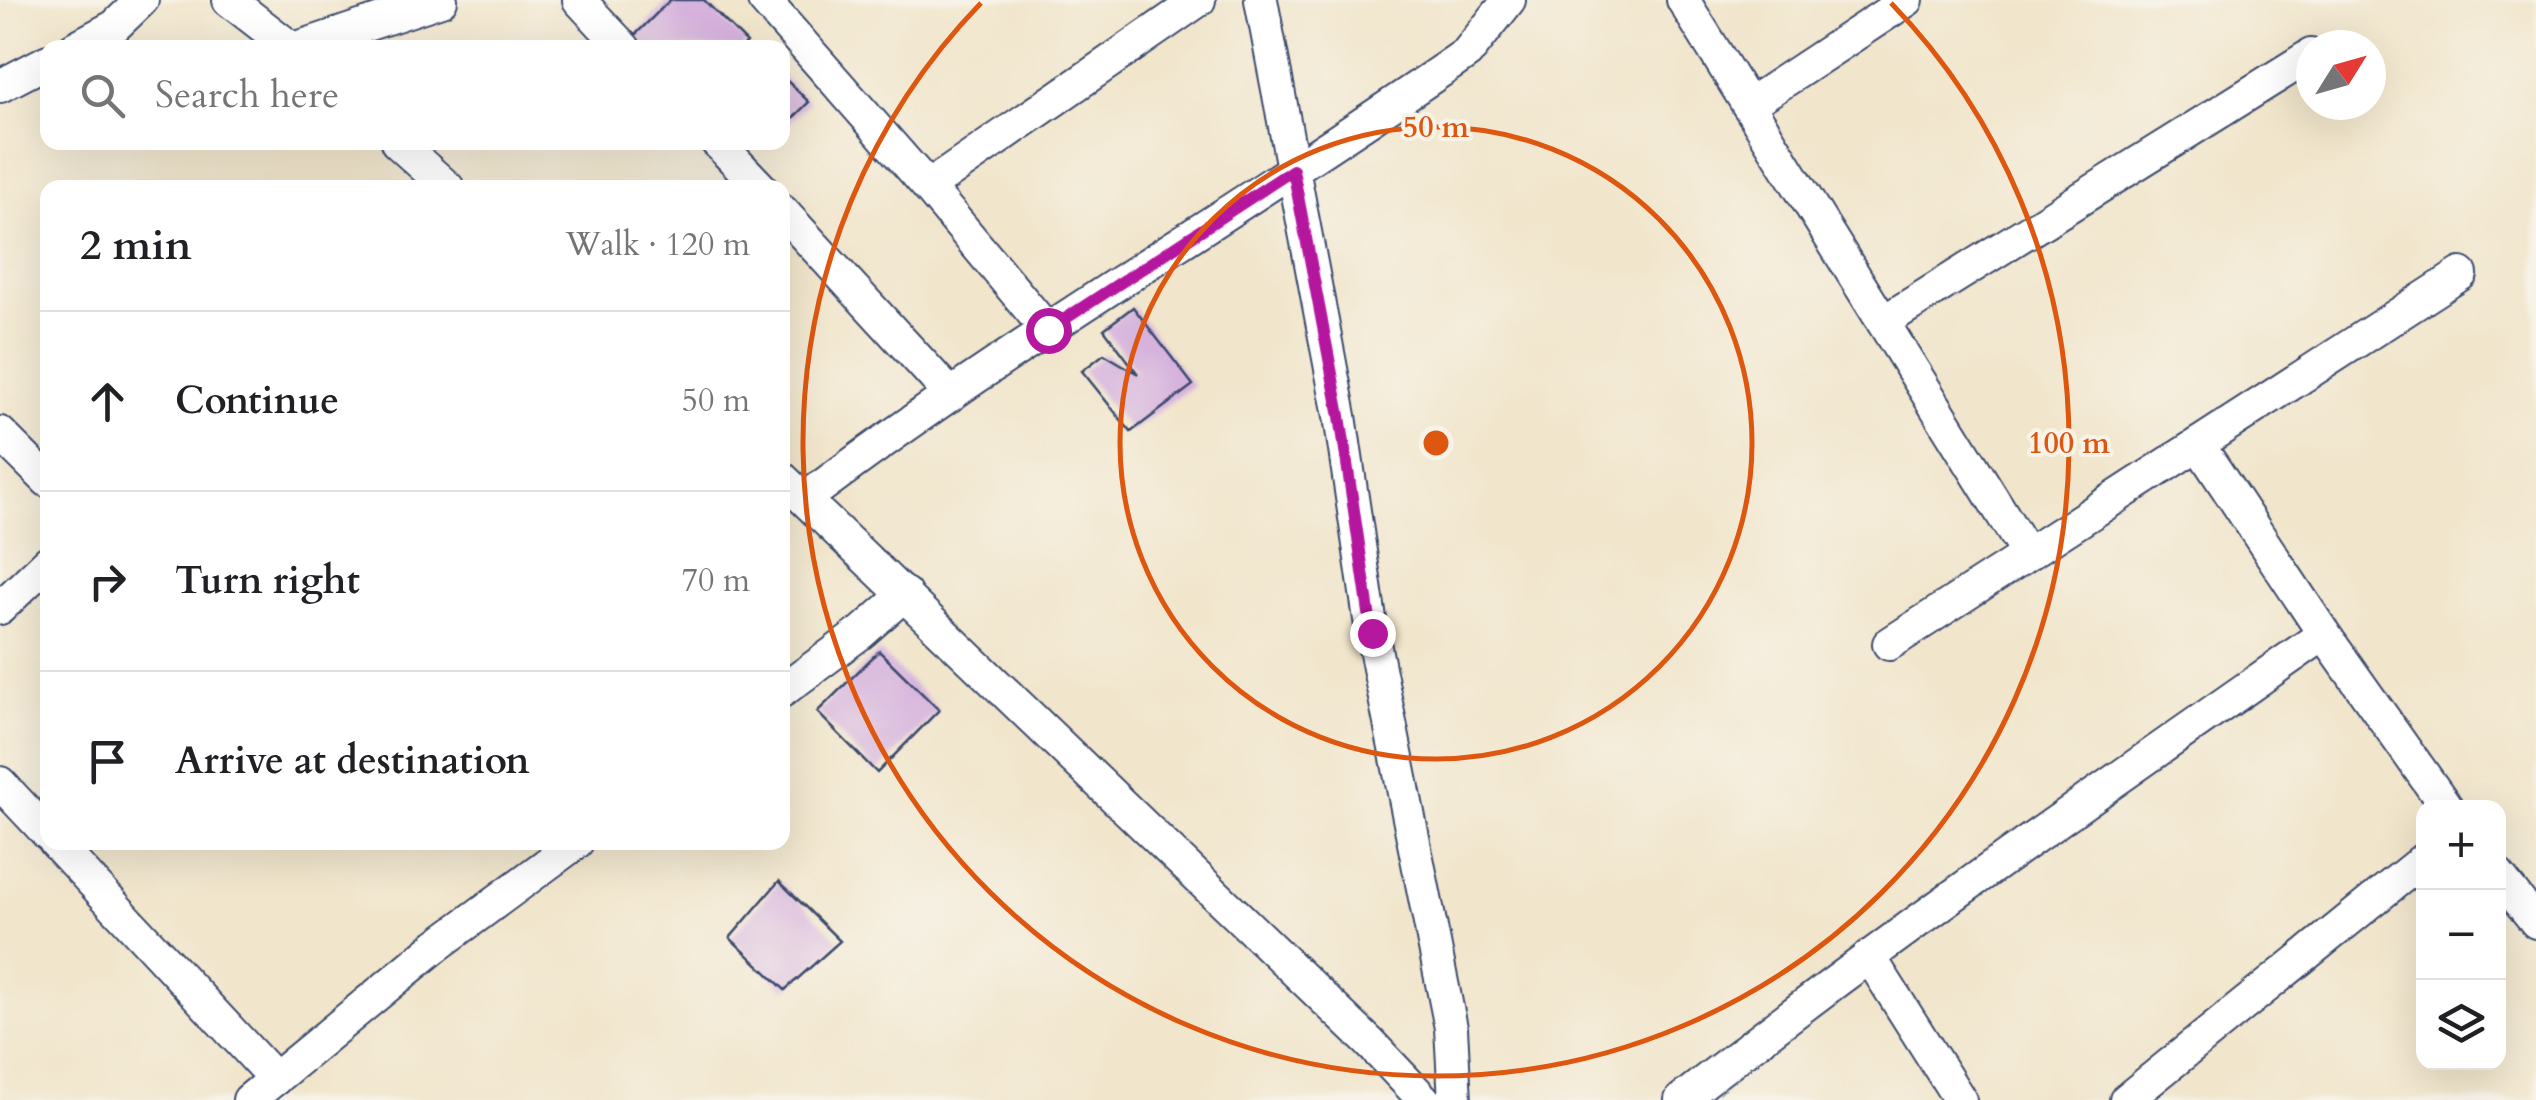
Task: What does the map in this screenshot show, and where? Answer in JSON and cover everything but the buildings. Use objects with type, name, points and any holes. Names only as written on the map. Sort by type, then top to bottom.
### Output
[{"type":"street","points":[[89,40],[115,26],[142,0]]},
{"type":"street","points":[[229,0],[283,40]]},
{"type":"street","points":[[318,40],[440,0]]},
{"type":"street","points":[[579,0],[616,40]]},
{"type":"street","points":[[764,0],[1048,330]]},
{"type":"street","points":[[928,187],[1199,0]]},
{"type":"street","points":[[1262,0],[1340,416],[1372,633],[1452,1028],[1455,1100]]},
{"type":"street","points":[[1424,1100],[1370,1043],[794,489],[884,440],[1467,53],[1510,0]]},
{"type":"street","points":[[1683,0],[2027,554]]},
{"type":"street","points":[[1748,105],[1907,0]]},
{"type":"street","points":[[1883,322],[2296,64]]},
{"type":"street","points":[[0,86],[40,65]]},
{"type":"street","points":[[406,150],[438,180]]},
{"type":"street","points":[[725,150],[753,180]]},
{"type":"street","points":[[790,220],[950,395]]},
{"type":"street","points":[[1889,644],[2461,274]]},
{"type":"street","points":[[0,433],[40,473]]},
{"type":"street","points":[[2198,444],[2324,634],[2441,800]]},
{"type":"street","points":[[0,608],[40,570]]},
{"type":"street","points":[[790,684],[862,632],[905,594]]},
{"type":"street","points":[[1680,1100],[2017,848],[2324,634]]},
{"type":"street","points":[[0,783],[40,826]]},
{"type":"street","points":[[62,850],[275,1079]]},
{"type":"street","points":[[249,1100],[436,946],[566,850]]},
{"type":"street","points":[[2126,1100],[2416,865]]},
{"type":"street","points":[[2506,885],[2536,922]]},
{"type":"street","points":[[1869,956],[1960,1100]]},
{"type":"route","points":[[1048,330],[1293,170],[1340,416],[1372,633]]}]
